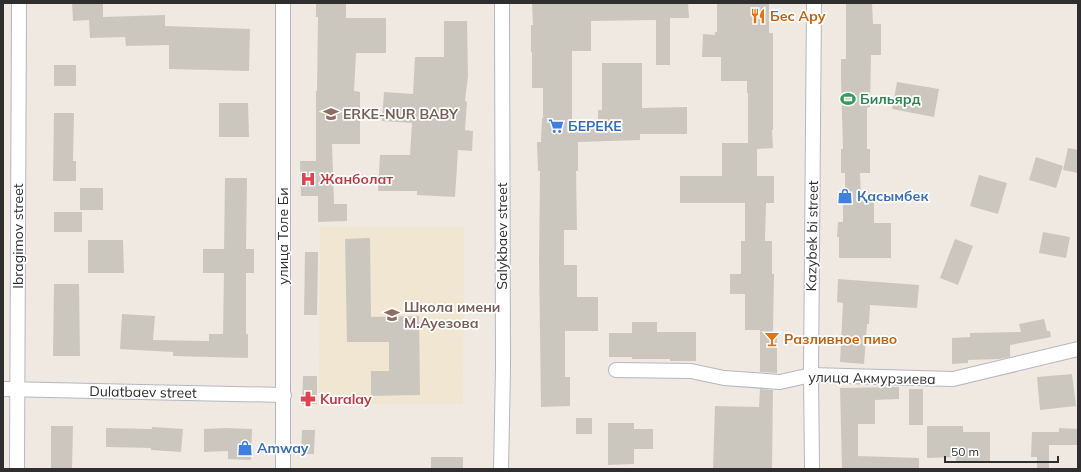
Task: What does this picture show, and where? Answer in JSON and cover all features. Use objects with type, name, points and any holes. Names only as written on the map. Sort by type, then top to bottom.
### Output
[{"type":"street","name":"Ibragimov street","points":[[17,469],[10,389],[19,3]]},
{"type":"street","name":"улица Толе Би","points":[[283,3],[283,469]]},
{"type":"street","name":"Salykbaev street","points":[[501,469],[502,3]]},
{"type":"street","name":"Kazybek bi street","points":[[812,469],[811,375],[814,3]]},
{"type":"street","name":"улица Акмурзиева","points":[[616,370],[691,371],[724,378],[780,382],[811,375],[954,379],[1078,349]]},
{"type":"street","name":"Dulatbaev street","points":[[10,389],[284,395]]},
{"type":"shaded area","name":"Школа имени М.Ауезова","points":[[320,226],[464,227],[463,404],[319,404]]},
{"type":"building","points":[[72,3],[103,3],[103,17],[165,15],[165,26],[250,29],[249,71],[169,69],[169,45],[126,46],[125,37],[90,38],[89,20],[73,21]]},
{"type":"building","points":[[316,3],[346,3],[346,18],[386,18],[386,53],[356,53],[354,91],[360,92],[360,144],[332,144],[334,204],[347,204],[347,221],[318,222],[318,196],[301,196],[300,161],[316,161],[318,17],[316,17]]},
{"type":"building","points":[[532,3],[688,3],[689,18],[670,18],[670,65],[656,65],[656,20],[591,21],[591,51],[572,51],[572,123],[598,123],[598,110],[602,110],[602,63],[642,63],[642,108],[687,107],[687,134],[640,134],[640,140],[578,142],[578,171],[576,171],[577,230],[564,230],[564,265],[577,265],[577,297],[598,297],[598,331],[565,331],[565,377],[570,377],[570,406],[541,407],[539,262],[540,171],[538,171],[537,142],[541,142],[543,88],[532,88]]},
{"type":"building","points":[[717,3],[769,3],[769,33],[773,33],[773,148],[757,149],[757,176],[774,176],[774,203],[766,203],[765,241],[772,241],[772,274],[774,274],[773,332],[777,332],[777,373],[760,372],[760,330],[745,330],[745,294],[730,294],[730,274],[741,274],[741,241],[745,241],[745,203],[680,203],[680,176],[722,176],[722,143],[748,143],[747,81],[721,81],[721,57],[702,57],[703,34],[715,35],[715,32],[717,32]]},
{"type":"building","points":[[846,3],[872,3],[873,24],[881,24],[881,55],[871,55],[870,107],[867,108],[867,149],[870,149],[870,173],[860,173],[861,200],[874,200],[874,223],[891,223],[891,258],[839,258],[839,237],[837,237],[838,222],[843,222],[843,200],[845,200],[845,173],[841,173],[841,149],[843,149],[841,59],[846,59]]},
{"type":"building","points":[[444,21],[467,21],[468,76],[465,101],[467,102],[465,130],[473,131],[472,151],[458,150],[455,197],[417,195],[417,191],[378,191],[380,155],[410,155],[412,123],[382,121],[384,92],[413,94],[415,57],[444,57]]},
{"type":"building","points":[[54,65],[76,65],[76,86],[54,86]]},
{"type":"building","points":[[897,82],[939,89],[934,117],[892,109]]},
{"type":"building","points":[[219,103],[248,103],[249,137],[219,137]]},
{"type":"building","points":[[54,113],[74,113],[73,161],[76,161],[76,181],[53,181]]},
{"type":"building","points":[[1068,148],[1078,150],[1078,173],[1063,170]]},
{"type":"building","points":[[1036,157],[1063,166],[1056,188],[1029,180]]},
{"type":"building","points":[[979,175],[1007,183],[998,214],[970,206]]},
{"type":"building","points":[[225,178],[247,178],[246,249],[254,249],[254,273],[246,273],[246,334],[248,334],[248,358],[173,356],[173,352],[120,349],[122,314],[155,316],[153,340],[209,341],[209,334],[223,334],[224,273],[203,273],[203,249],[224,249]]},
{"type":"building","points":[[80,188],[103,188],[103,210],[80,210]]},
{"type":"building","points":[[54,212],[82,212],[82,232],[54,232]]},
{"type":"building","points":[[1043,232],[1070,237],[1066,258],[1039,253]]},
{"type":"building","name":"Школа имени М.Ауезова","points":[[370,238],[371,317],[419,316],[420,395],[371,396],[371,371],[389,371],[389,342],[347,342],[345,239]]},
{"type":"building","points":[[955,239],[973,246],[958,285],[940,278]]},
{"type":"building","points":[[88,240],[123,240],[124,273],[88,273]]},
{"type":"building","points":[[305,252],[318,252],[317,315],[304,315]]},
{"type":"building","points":[[838,279],[919,285],[917,308],[870,305],[864,364],[840,362],[843,303],[837,302]]},
{"type":"building","points":[[54,284],[79,284],[80,356],[53,356]]},
{"type":"building","points":[[1044,319],[1047,331],[1050,331],[1051,337],[1010,345],[1010,357],[999,359],[968,360],[968,363],[952,364],[952,338],[970,337],[970,333],[1021,332],[1019,324]]},
{"type":"building","points":[[632,322],[657,322],[657,332],[696,332],[696,361],[609,357],[609,333],[632,333]]},
{"type":"building","points":[[1072,374],[1076,406],[1040,410],[1037,377]]},
{"type":"building","points":[[303,376],[317,376],[317,404],[302,404]]},
{"type":"building","points":[[899,387],[899,399],[875,400],[875,424],[858,424],[858,456],[919,458],[919,469],[842,469],[840,388]]},
{"type":"building","points":[[760,389],[773,390],[772,469],[713,469],[715,406],[759,407]]},
{"type":"building","points":[[909,389],[923,389],[923,425],[909,425]]},
{"type":"building","points":[[576,418],[592,418],[592,434],[576,434]]},
{"type":"building","points":[[608,423],[634,423],[634,429],[653,429],[653,449],[634,449],[634,464],[608,465]]},
{"type":"building","points":[[51,426],[73,426],[72,469],[51,469]]},
{"type":"building","points":[[927,426],[963,426],[963,432],[990,432],[990,461],[956,461],[956,457],[927,458]]},
{"type":"building","points":[[152,427],[183,429],[181,452],[151,450],[151,448],[106,447],[106,428],[152,429]]},
{"type":"building","points":[[1059,428],[1078,429],[1078,445],[1049,445],[1049,469],[1037,469],[1037,457],[1031,457],[1032,432],[1059,432]]},
{"type":"building","points":[[204,429],[252,429],[251,460],[228,459],[228,451],[204,452]]},
{"type":"building","points":[[302,430],[315,430],[314,454],[301,454]]},
{"type":"building","points":[[431,457],[463,457],[463,469],[431,469]]},
{"type":"place","name":"Бес Ару","points":[[758,16]]},
{"type":"place","name":"Бильярд","points":[[848,99]]},
{"type":"place","name":"ERKE-NUR BABY","points":[[331,114]]},
{"type":"place","name":"БЕРЕКЕ","points":[[556,126]]},
{"type":"place","name":"Жанболат","points":[[308,179]]},
{"type":"place","name":"Қасымбек","points":[[845,196]]},
{"type":"place","name":"Школа имени М.Ауезова","points":[[392,315]]},
{"type":"place","name":"Разливное пиво","points":[[772,339]]},
{"type":"place","name":"Kuralay","points":[[308,399]]},
{"type":"place","name":"Amway","points":[[245,448]]}]
